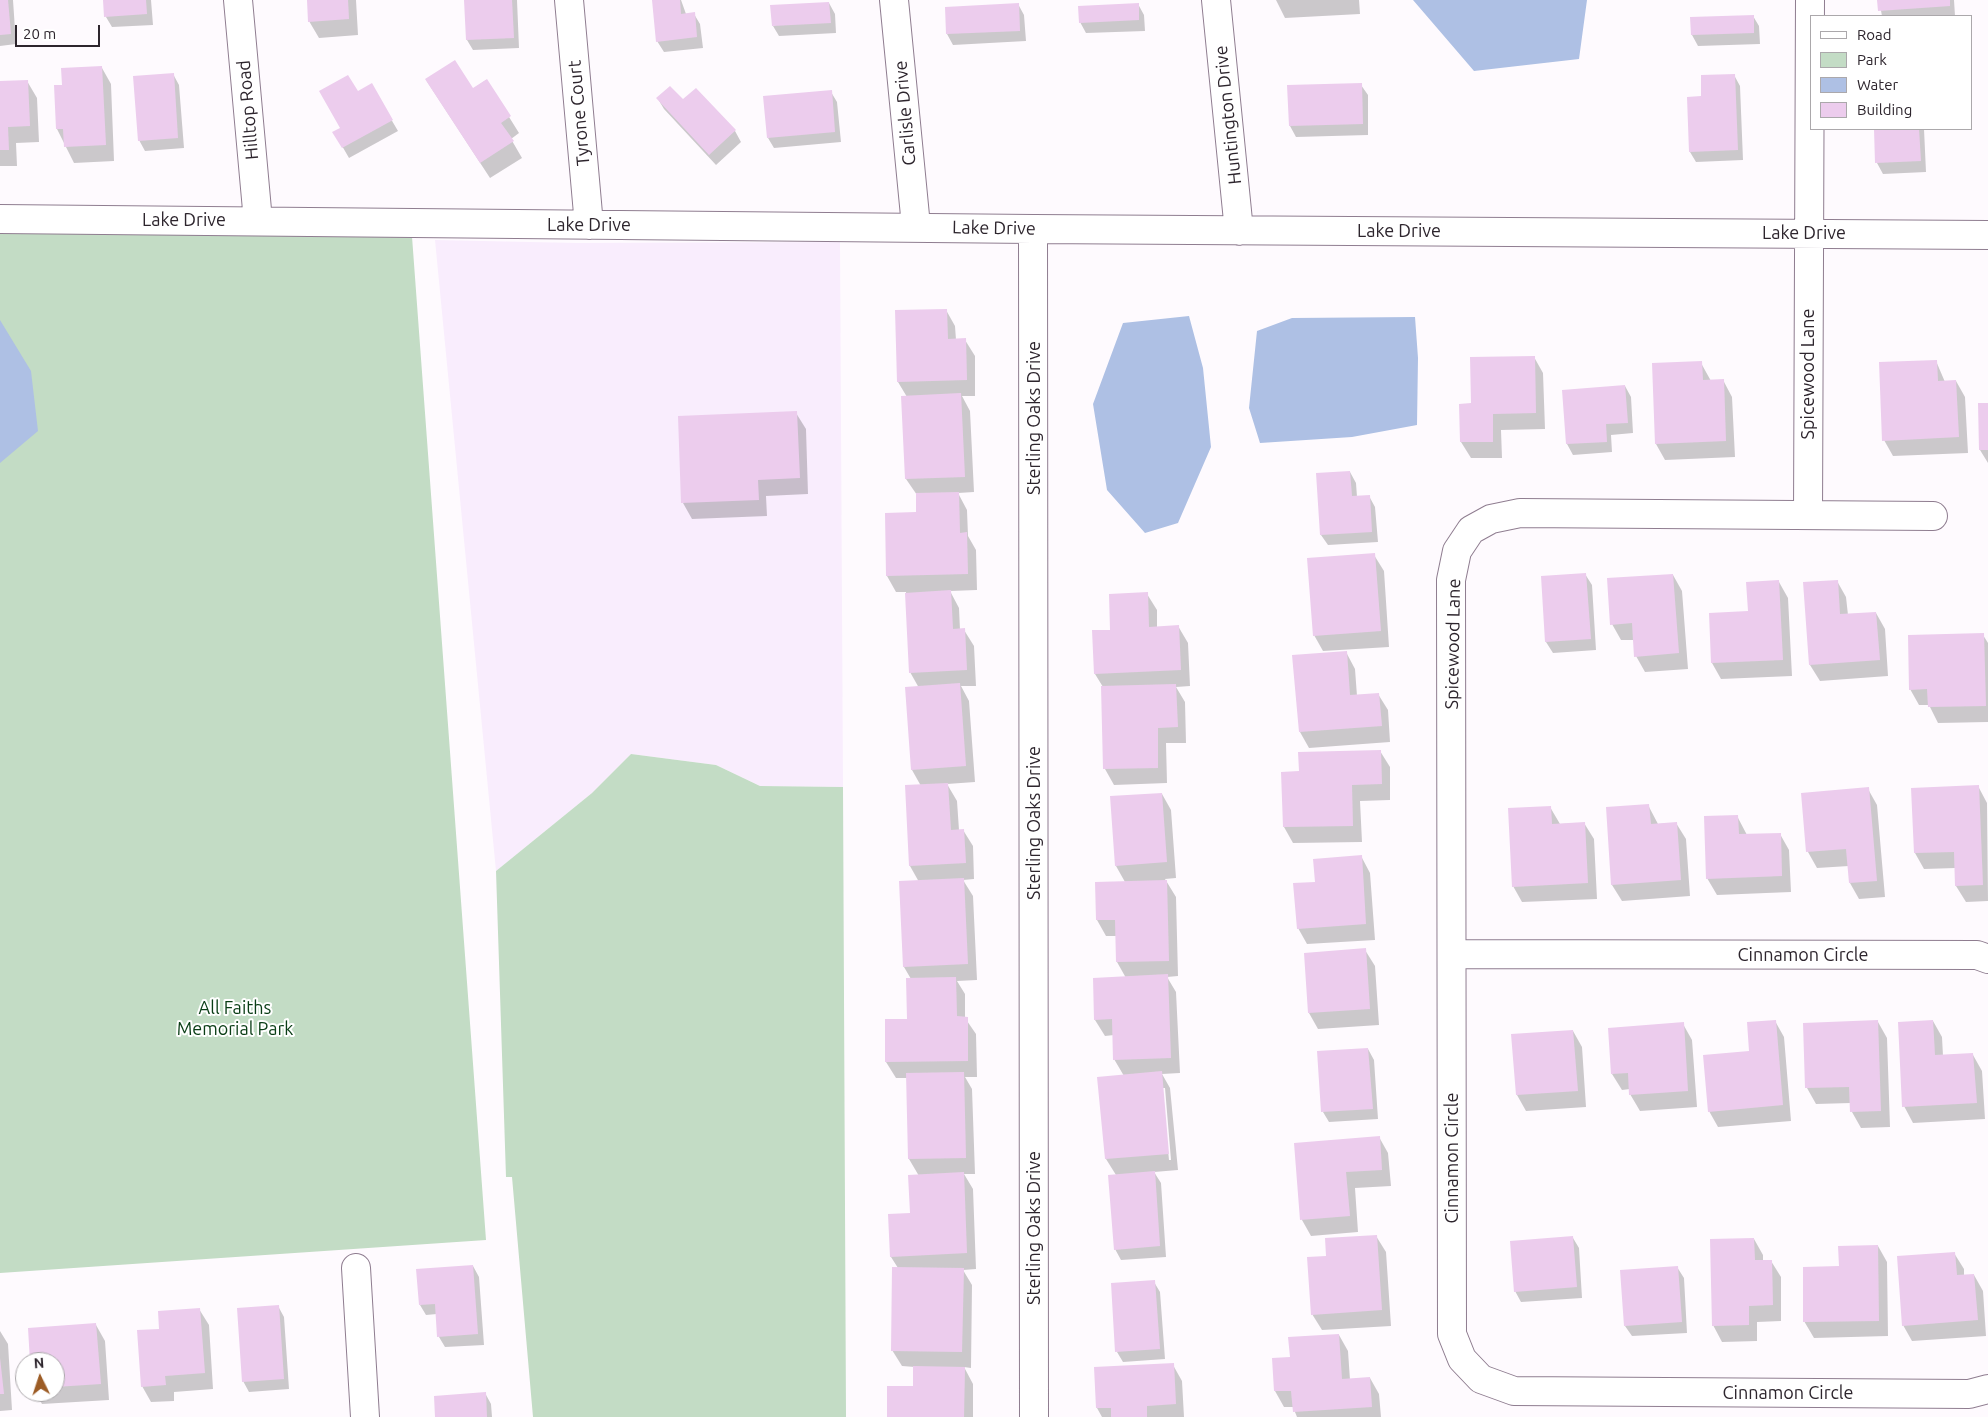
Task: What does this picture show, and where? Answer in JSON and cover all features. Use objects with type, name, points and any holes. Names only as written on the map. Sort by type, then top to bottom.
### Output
[{"type":"street","name":"Hilltop Road","points":[[238,0],[258,221]]},
{"type":"street","name":"Tyrone Court","points":[[569,0],[589,225]]},
{"type":"street","name":"Carlisle Drive","points":[[894,0],[916,226]]},
{"type":"street","name":"Huntington Drive","points":[[1216,0],[1239,231]]},
{"type":"street","name":"Spicewood Lane","points":[[1808,515],[1810,0]]},
{"type":"street","name":"Lake Drive","points":[[0,219],[916,226],[1239,231],[1988,235]]},
{"type":"street","name":"Sterling Oaks Drive","points":[[1034,229],[1034,1417]]},
{"type":"street","name":"Spicewood Lane","points":[[1452,954],[1451,580],[1457,552],[1471,530],[1491,519],[1520,513],[1933,516]]},
{"type":"street","name":"Cinnamon Circle","points":[[1988,959],[1968,955],[1452,954],[1452,1334],[1462,1359],[1481,1379],[1514,1391],[1969,1394],[1988,1389]]},
{"type":"street","points":[[356,1268],[365,1417]]},
{"type":"shaded area","points":[[435,240],[577,243],[840,242],[843,787],[760,786],[716,765],[631,754],[592,793],[496,871]]},
{"type":"green space","name":"All Faiths Memorial Park","points":[[0,219],[411,223],[486,1240],[0,1273]]},
{"type":"green space","points":[[631,754],[716,765],[760,786],[843,787],[846,1417],[533,1417],[512,1177],[506,1177],[496,871],[592,793]]},
{"type":"water","points":[[1413,0],[1587,0],[1579,59],[1474,71]]},
{"type":"water","points":[[1189,316],[1203,368],[1211,447],[1178,523],[1145,533],[1107,490],[1093,404],[1123,323]]},
{"type":"water","points":[[1415,317],[1418,358],[1417,425],[1352,437],[1260,443],[1249,408],[1257,331],[1292,318]]},
{"type":"water","points":[[0,320],[31,371],[38,431],[0,463]]},
{"type":"building","points":[[0,0],[8,0],[11,34],[0,35]]},
{"type":"building","points":[[103,0],[146,0],[147,14],[104,17]]},
{"type":"building","points":[[307,0],[348,0],[349,19],[308,22]]},
{"type":"building","points":[[464,0],[512,0],[514,38],[466,40]]},
{"type":"building","points":[[652,0],[680,0],[681,14],[695,12],[697,37],[656,42]]},
{"type":"building","points":[[1877,0],[1950,0],[1950,6],[1878,11]]},
{"type":"building","points":[[829,2],[831,23],[772,26],[770,5]]},
{"type":"building","points":[[1019,3],[1020,31],[946,34],[945,7]]},
{"type":"building","points":[[1139,3],[1139,20],[1079,23],[1078,6]]},
{"type":"building","points":[[1754,15],[1754,33],[1691,35],[1690,17]]},
{"type":"building","points":[[455,60],[473,88],[487,79],[511,116],[501,123],[514,141],[480,163],[425,79]]},
{"type":"building","points":[[102,66],[106,145],[64,147],[63,129],[56,129],[54,85],[62,85],[61,68]]},
{"type":"building","points":[[174,73],[178,138],[138,141],[133,76]]},
{"type":"building","points":[[1735,74],[1738,150],[1689,152],[1687,97],[1701,96],[1701,75]]},
{"type":"building","points":[[348,75],[358,91],[372,83],[393,120],[342,148],[332,132],[340,128],[319,91]]},
{"type":"building","points":[[28,80],[30,126],[8,127],[9,150],[0,150],[0,81]]},
{"type":"building","points":[[1362,83],[1363,124],[1289,126],[1287,85]]},
{"type":"building","points":[[670,86],[683,99],[696,88],[736,130],[709,155],[656,98]]},
{"type":"building","points":[[832,90],[835,132],[767,138],[763,96]]},
{"type":"building","points":[[1874,130],[1919,130],[1921,161],[1875,163]]},
{"type":"building","points":[[947,309],[948,339],[966,338],[967,380],[897,382],[895,310]]},
{"type":"building","points":[[1535,356],[1536,413],[1493,414],[1493,442],[1460,442],[1459,404],[1471,403],[1470,357]]},
{"type":"building","points":[[1937,360],[1938,381],[1956,380],[1959,437],[1882,441],[1879,362]]},
{"type":"building","points":[[1702,361],[1703,380],[1724,379],[1726,441],[1655,444],[1652,363]]},
{"type":"building","points":[[1625,385],[1628,423],[1606,424],[1607,442],[1566,444],[1562,390]]},
{"type":"building","points":[[961,393],[965,477],[905,479],[901,396]]},
{"type":"building","points":[[1978,403],[1988,403],[1988,450],[1979,450]]},
{"type":"building","points":[[797,411],[800,478],[758,480],[759,500],[681,503],[678,416]]},
{"type":"building","points":[[1350,471],[1352,496],[1370,495],[1372,532],[1320,535],[1316,473]]},
{"type":"building","points":[[959,492],[960,533],[967,532],[968,574],[886,576],[885,513],[916,512],[916,493]]},
{"type":"building","points":[[1375,553],[1381,631],[1313,636],[1307,558]]},
{"type":"building","points":[[1586,573],[1591,639],[1545,642],[1541,576]]},
{"type":"building","points":[[1673,574],[1679,653],[1634,657],[1632,623],[1610,625],[1607,578]]},
{"type":"building","points":[[1779,580],[1783,660],[1711,663],[1709,613],[1748,611],[1746,582]]},
{"type":"building","points":[[1838,580],[1840,614],[1876,612],[1880,660],[1809,665],[1803,582]]},
{"type":"building","points":[[951,590],[953,629],[965,628],[967,670],[909,673],[905,593]]},
{"type":"building","points":[[1148,592],[1149,627],[1179,625],[1181,670],[1094,674],[1092,630],[1110,630],[1109,594]]},
{"type":"building","points":[[1984,633],[1986,706],[1928,707],[1927,689],[1909,690],[1908,635]]},
{"type":"building","points":[[1347,651],[1350,695],[1379,693],[1382,726],[1299,732],[1292,655]]},
{"type":"building","points":[[960,683],[966,766],[911,770],[905,687]]},
{"type":"building","points":[[1176,684],[1178,727],[1158,728],[1158,768],[1103,769],[1101,686]]},
{"type":"building","points":[[1381,750],[1382,784],[1352,785],[1353,826],[1283,827],[1281,772],[1299,771],[1298,752]]},
{"type":"building","points":[[948,783],[951,830],[964,829],[966,863],[909,866],[905,785]]},
{"type":"building","points":[[1979,785],[1983,885],[1955,886],[1954,852],[1914,853],[1911,788]]},
{"type":"building","points":[[1869,787],[1877,881],[1849,883],[1846,849],[1806,852],[1801,793]]},
{"type":"building","points":[[1162,793],[1167,862],[1115,866],[1110,796]]},
{"type":"building","points":[[1649,804],[1651,824],[1677,822],[1681,880],[1611,885],[1606,807]]},
{"type":"building","points":[[1551,806],[1552,824],[1585,822],[1588,883],[1512,887],[1508,808]]},
{"type":"building","points":[[1738,815],[1739,834],[1781,833],[1782,876],[1706,879],[1704,816]]},
{"type":"building","points":[[1362,855],[1366,924],[1297,929],[1293,883],[1315,882],[1313,859]]},
{"type":"building","points":[[964,878],[968,964],[903,967],[899,881]]},
{"type":"building","points":[[1167,880],[1169,961],[1116,962],[1115,920],[1096,920],[1095,882]]},
{"type":"building","points":[[1366,948],[1370,1009],[1308,1013],[1304,953]]},
{"type":"building","points":[[1168,974],[1171,1058],[1113,1060],[1112,1019],[1094,1020],[1093,978]]},
{"type":"building","points":[[956,977],[957,1016],[968,1017],[968,1061],[885,1062],[885,1019],[907,1019],[906,978]]},
{"type":"building","points":[[1776,1020],[1783,1105],[1708,1112],[1703,1055],[1749,1051],[1747,1022]]},
{"type":"building","points":[[1878,1020],[1881,1111],[1850,1112],[1849,1087],[1805,1088],[1803,1023]]},
{"type":"building","points":[[1933,1020],[1935,1055],[1973,1053],[1977,1103],[1902,1107],[1898,1022]]},
{"type":"building","points":[[1684,1022],[1688,1091],[1629,1095],[1628,1073],[1611,1074],[1608,1028]]},
{"type":"building","points":[[1573,1030],[1578,1091],[1516,1095],[1511,1034]]},
{"type":"building","points":[[1368,1048],[1373,1109],[1321,1112],[1317,1051]]},
{"type":"building","points":[[1162,1071],[1169,1154],[1105,1159],[1097,1077]]},
{"type":"building","points":[[964,1072],[966,1158],[908,1159],[906,1073]]},
{"type":"building","points":[[1380,1136],[1382,1170],[1346,1172],[1350,1216],[1300,1220],[1294,1143]]},
{"type":"building","points":[[1155,1171],[1160,1246],[1114,1250],[1108,1175]]},
{"type":"building","points":[[964,1172],[967,1253],[890,1257],[888,1214],[910,1213],[908,1175]]},
{"type":"building","points":[[1377,1235],[1382,1310],[1311,1315],[1307,1257],[1326,1256],[1325,1238]]},
{"type":"building","points":[[1573,1236],[1577,1287],[1514,1292],[1510,1241]]},
{"type":"building","points":[[1754,1238],[1755,1260],[1772,1260],[1773,1305],[1749,1306],[1749,1325],[1712,1326],[1710,1239]]},
{"type":"building","points":[[1878,1245],[1879,1321],[1803,1322],[1803,1267],[1839,1266],[1838,1246]]},
{"type":"building","points":[[1955,1252],[1957,1275],[1974,1274],[1978,1320],[1902,1326],[1897,1256]]},
{"type":"building","points":[[473,1265],[478,1334],[437,1337],[435,1304],[419,1305],[416,1269]]},
{"type":"building","points":[[1678,1266],[1682,1322],[1624,1326],[1620,1270]]},
{"type":"building","points":[[892,1267],[964,1268],[962,1352],[891,1351]]},
{"type":"building","points":[[1155,1280],[1160,1349],[1115,1352],[1111,1283]]},
{"type":"building","points":[[279,1305],[284,1379],[242,1382],[237,1308]]},
{"type":"building","points":[[200,1308],[205,1373],[165,1376],[166,1385],[141,1387],[137,1330],[159,1329],[158,1311]]},
{"type":"building","points":[[96,1323],[101,1384],[65,1386],[65,1352],[29,1352],[28,1328]]},
{"type":"building","points":[[1339,1334],[1342,1379],[1370,1377],[1372,1407],[1293,1412],[1291,1391],[1274,1391],[1272,1358],[1290,1357],[1288,1337]]},
{"type":"building","points":[[0,1358],[4,1394],[0,1394]]},
{"type":"building","points":[[1174,1363],[1176,1404],[1147,1406],[1147,1417],[1111,1417],[1111,1408],[1096,1408],[1094,1367]]},
{"type":"building","points":[[913,1366],[965,1367],[964,1417],[887,1417],[887,1386],[913,1386]]},
{"type":"building","points":[[486,1392],[487,1417],[435,1417],[434,1396]]}]
